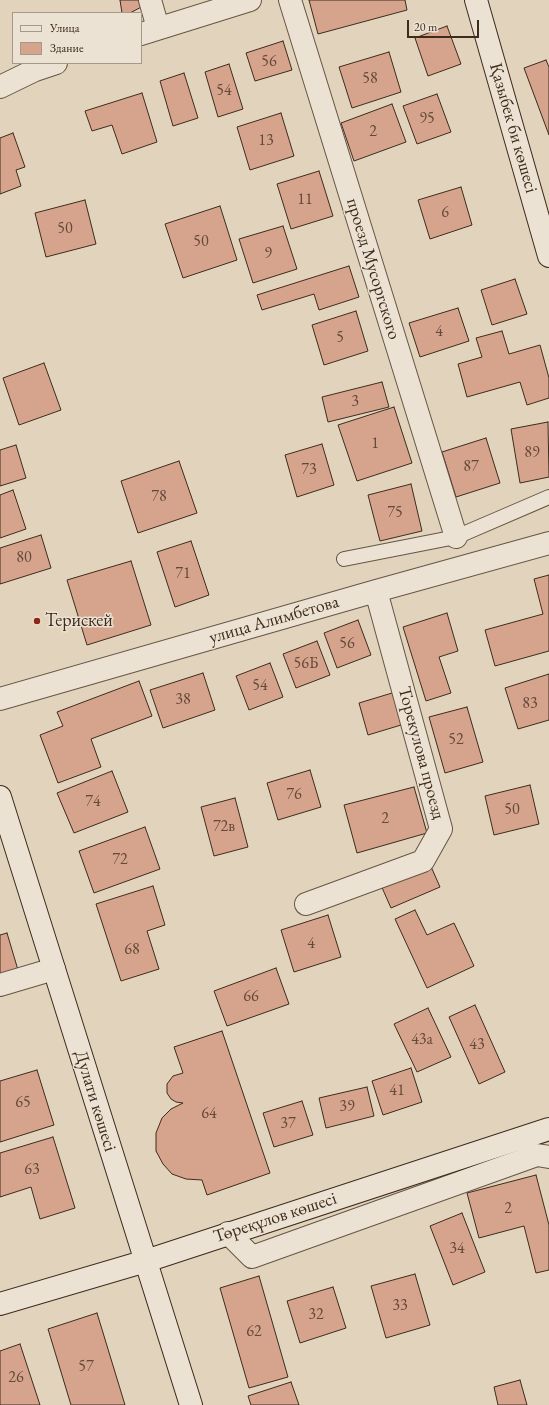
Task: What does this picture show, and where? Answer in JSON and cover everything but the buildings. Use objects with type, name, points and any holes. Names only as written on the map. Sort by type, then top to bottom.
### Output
[{"type":"street","points":[[150,0],[150,31],[250,0]]},
{"type":"street","name":"проезд Мусоргского","points":[[290,0],[456,537]]},
{"type":"street","name":"Қазыбек би көшесі","points":[[476,0],[549,256]]},
{"type":"street","points":[[0,87],[35,70],[53,64]]},
{"type":"street","name":"улица Алимбетова","points":[[0,699],[549,543]]},
{"type":"street","name":"Торекулова проезд","points":[[306,904],[423,861],[442,829],[376,591]]},
{"type":"street","name":"Дулати көшесі","points":[[0,797],[192,1405]]},
{"type":"street","points":[[0,985],[54,969]]},
{"type":"street","name":"Төреқұлов көшесі","points":[[0,1304],[146,1261],[549,1129]]},
{"type":"street","points":[[228,1233],[252,1257],[537,1155],[549,1157]]},
{"type":"lane","points":[[344,559],[456,537],[549,498]]},
{"type":"place","name":"Терискей","points":[[37,621]]}]
